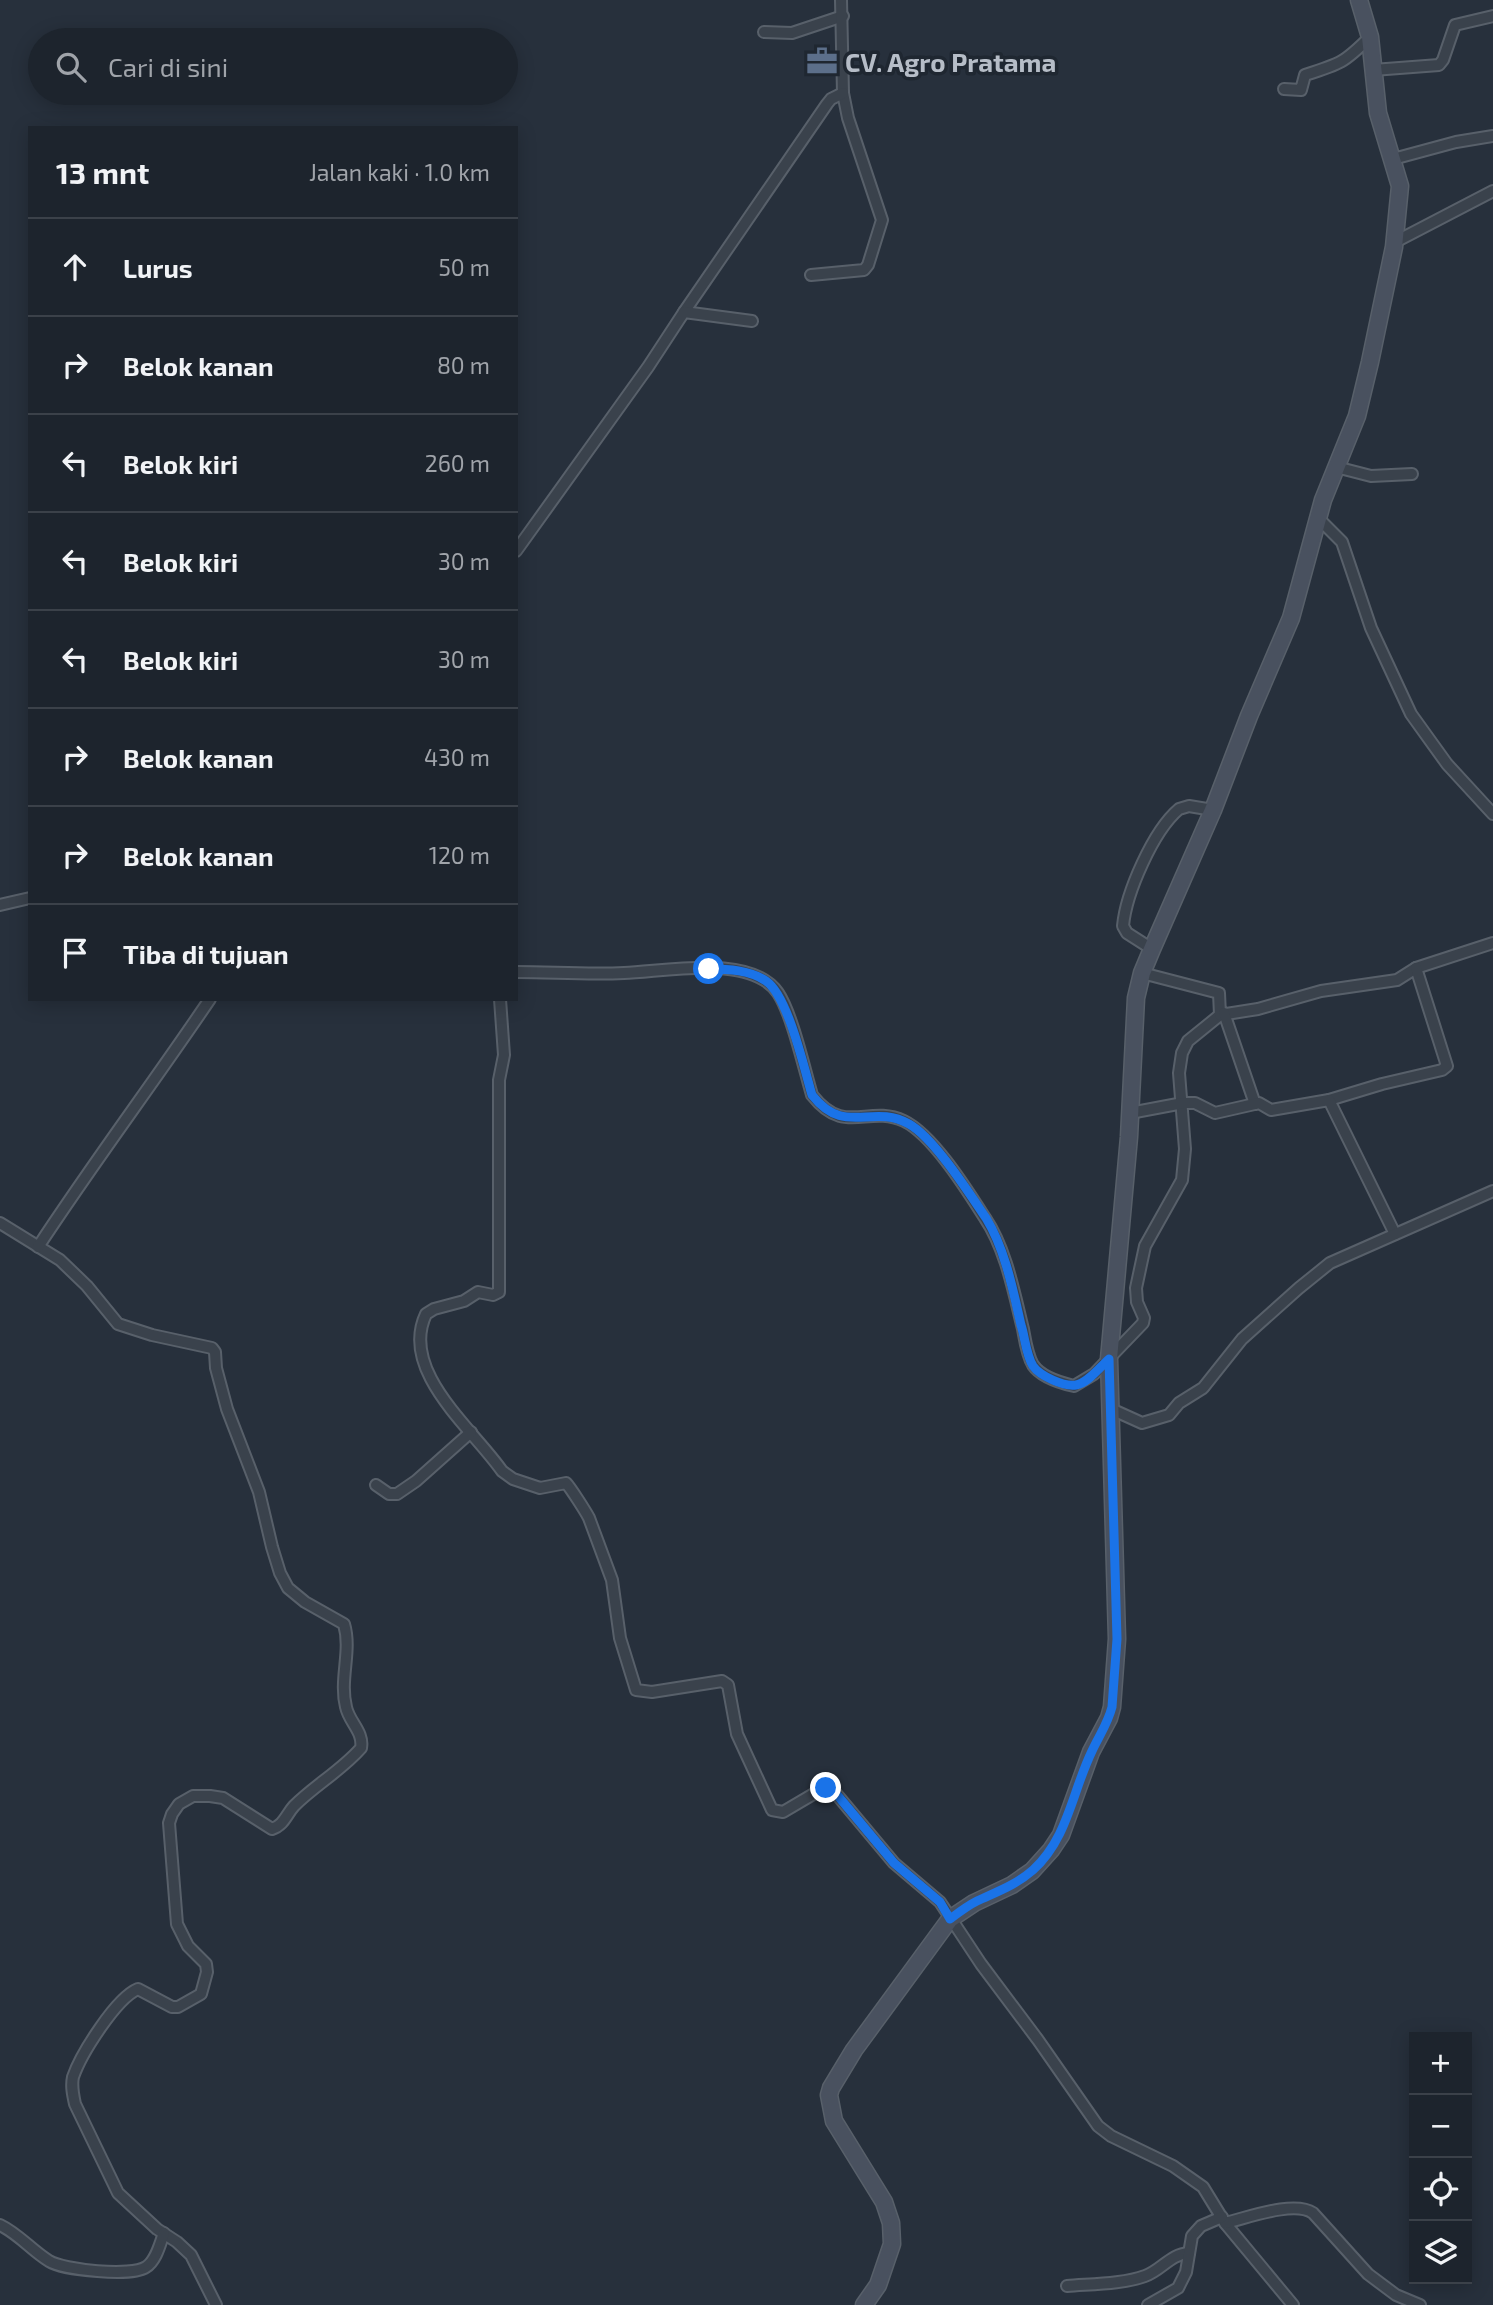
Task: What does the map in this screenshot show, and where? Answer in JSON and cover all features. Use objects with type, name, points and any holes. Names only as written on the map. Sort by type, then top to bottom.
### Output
[{"type":"street","points":[[811,275],[864,270],[869,265],[881,227],[880,214],[843,93],[841,0]]},
{"type":"street","points":[[864,2305],[878,2285],[891,2244],[891,2223],[879,2193],[834,2120],[829,2095],[831,2088],[854,2050],[950,1919],[974,1903],[1012,1885],[1032,1871],[1051,1850],[1061,1835],[1091,1752],[1112,1707],[1117,1639],[1109,1359],[1130,1113],[1136,998],[1152,949],[1213,810],[1291,618],[1323,500],[1357,416],[1395,242],[1400,186],[1378,113],[1370,37],[1359,0]]},
{"type":"street","points":[[764,32],[792,33],[843,16]]},
{"type":"street","points":[[1373,69],[1439,65],[1455,25],[1493,16]]},
{"type":"street","points":[[1284,89],[1301,90],[1305,75],[1345,61],[1370,37]]},
{"type":"street","points":[[518,548],[648,367],[827,104],[843,93]]},
{"type":"street","points":[[1393,159],[1456,142],[1493,136]]},
{"type":"street","points":[[1395,242],[1493,191]]},
{"type":"street","points":[[684,312],[752,321]]},
{"type":"street","points":[[1336,467],[1371,476],[1412,474]]},
{"type":"street","points":[[1319,519],[1342,542],[1371,628],[1411,714],[1447,764],[1493,814]]},
{"type":"street","points":[[1152,949],[1127,933],[1123,926],[1145,858],[1172,814],[1179,809],[1189,806],[1213,810]]},
{"type":"street","points":[[0,905],[28,898]]},
{"type":"street","points":[[518,972],[624,974],[694,968],[749,973],[767,981],[785,1007],[812,1095],[821,1106],[843,1118],[888,1116],[911,1125],[922,1133],[987,1220],[1001,1252],[1033,1365],[1054,1380],[1074,1386],[1083,1382],[1109,1359],[1143,1323],[1144,1318],[1136,1294],[1136,1279],[1145,1246],[1182,1180],[1185,1149],[1179,1073],[1184,1047],[1188,1041],[1222,1014],[1258,1009],[1321,991],[1397,980],[1416,968],[1493,943]]},
{"type":"street","points":[[1130,1113],[1183,1103],[1195,1103],[1215,1113],[1255,1104],[1261,1104],[1271,1110],[1329,1100],[1442,1070],[1447,1066],[1416,968]]},
{"type":"street","points":[[1142,974],[1219,993],[1222,1014],[1255,1104]]},
{"type":"street","points":[[38,1247],[66,1202],[168,1062],[209,1001]]},
{"type":"street","points":[[500,1001],[504,1055],[499,1080],[499,1292],[478,1292],[464,1301],[434,1309],[426,1314],[422,1330],[423,1353],[436,1391],[502,1471],[540,1488],[566,1483],[569,1485],[577,1502],[585,1509],[612,1580],[620,1638],[636,1690],[652,1692],[722,1681],[729,1685],[737,1734],[772,1810],[783,1812],[822,1789],[833,1790],[894,1863],[940,1902],[1098,2126],[1111,2137],[1173,2166],[1203,2187],[1224,2220],[1293,2305]]},
{"type":"street","points":[[1329,1100],[1395,1234]]},
{"type":"street","points":[[1111,1409],[1142,1423],[1170,1414],[1179,1403],[1203,1388],[1242,1339],[1330,1263],[1493,1191]]},
{"type":"street","points":[[0,1223],[60,1260],[118,1324],[152,1335],[208,1346],[215,1352],[216,1368],[227,1409],[259,1492],[280,1573],[288,1588],[305,1602],[344,1624],[347,1655],[343,1680],[346,1709],[361,1736],[362,1744],[358,1752],[294,1807],[276,1828],[272,1829],[223,1798],[193,1796],[179,1804],[169,1823],[177,1924],[188,1946],[206,1964],[207,1972],[201,1994],[178,2007],[172,2007],[138,1989],[130,1992],[88,2045],[72,2079],[75,2104],[118,2193],[191,2255],[216,2305]]},
{"type":"street","points":[[376,1485],[389,1493],[397,1494],[416,1481],[471,1432]]},
{"type":"street","points":[[1148,2305],[1178,2288],[1184,2280],[1192,2236],[1196,2230],[1224,2220],[1306,2208],[1368,2274],[1396,2295],[1420,2305]]},
{"type":"street","points":[[0,2225],[15,2232],[51,2263],[128,2273],[146,2267],[153,2259],[164,2233]]},
{"type":"street","points":[[1067,2286],[1142,2278],[1177,2255],[1189,2253]]},
{"type":"place","name":"CV. Agro Pratama","points":[[822,61]]},
{"type":"route","points":[[709,969],[749,973],[767,981],[777,992],[785,1007],[812,1095],[821,1106],[843,1118],[888,1116],[900,1119],[922,1133],[963,1185],[993,1232],[1014,1294],[1030,1358],[1039,1371],[1054,1380],[1074,1386],[1094,1374],[1109,1359],[1117,1639],[1112,1707],[1091,1752],[1061,1835],[1032,1871],[950,1919],[940,1902],[894,1863],[833,1790],[826,1788]]}]
